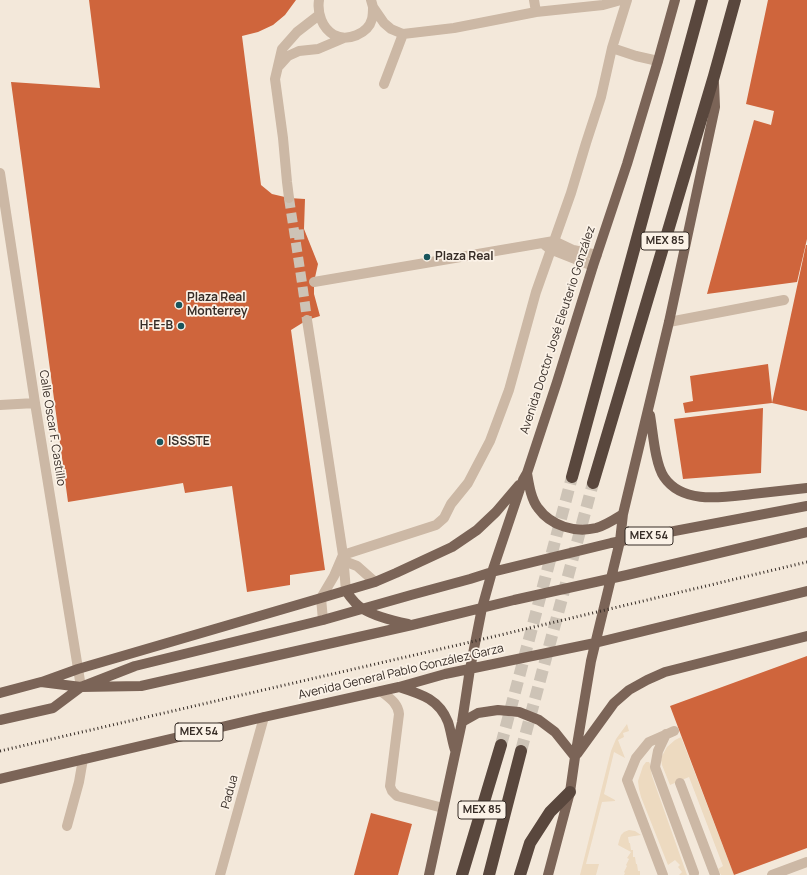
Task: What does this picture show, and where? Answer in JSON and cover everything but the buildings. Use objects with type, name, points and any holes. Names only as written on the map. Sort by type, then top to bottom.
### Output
[{"type":"highway","name":"MEX 85","points":[[572,478],[702,0]]},
{"type":"highway","name":"MEX 85","points":[[594,482],[735,0]]},
{"type":"highway","name":"MEX 85","points":[[462,875],[501,745]]},
{"type":"highway","name":"MEX 85","points":[[490,875],[521,751]]},
{"type":"highway","points":[[520,875],[530,843],[550,812],[570,792]]},
{"type":"main road","name":"Avenida Doctor José Eleuterio González","points":[[470,669],[482,608],[492,572],[557,382],[627,164],[675,0]]},
{"type":"main road","points":[[548,875],[570,792],[591,661],[612,578],[620,541],[623,514],[669,322],[715,107],[714,76]]},
{"type":"main road","points":[[649,409],[658,466],[670,484],[680,491],[693,496],[710,498],[807,488]]},
{"type":"main road","points":[[41,682],[78,669],[375,582],[452,547],[478,530],[492,517],[525,477],[538,507],[547,517],[557,524],[572,529],[585,530],[597,528],[623,514]]},
{"type":"main road","name":"MEX 54","points":[[0,720],[53,708],[80,687],[135,666],[322,620],[492,572],[620,541],[807,506]]},
{"type":"main road","name":"MEX 54","points":[[0,693],[41,682],[80,687],[141,686],[412,625],[807,532]]},
{"type":"main road","points":[[346,591],[353,601],[363,609],[386,619],[412,625]]},
{"type":"main road","name":"Avenida General Pablo González Garza","points":[[0,779],[399,687],[446,674],[595,643],[807,591]]},
{"type":"main road","points":[[575,757],[614,703],[629,690],[647,680],[665,672],[807,636]]},
{"type":"main road","name":"MEX 85","points":[[429,875],[462,722],[470,669]]},
{"type":"main road","points":[[399,687],[423,695],[436,703],[448,722],[455,753]]},
{"type":"main road","points":[[462,722],[478,713],[498,710],[519,712],[539,720],[555,732],[575,757]]},
{"type":"street","points":[[319,0],[319,15],[325,26],[334,34],[344,38]]},
{"type":"street","points":[[534,0],[536,12]]},
{"type":"street","points":[[372,3],[384,23],[390,29],[402,34],[454,28],[536,12],[621,0]]},
{"type":"street","points":[[322,620],[321,598],[344,558],[436,525],[444,518],[451,504],[468,483],[490,441],[509,390],[549,245],[571,193],[601,97],[612,48],[627,0]]},
{"type":"street","points":[[277,67],[288,56],[299,51],[318,49],[344,38],[360,34],[368,27],[372,19],[372,3]]},
{"type":"street","points":[[289,198],[275,79],[282,49],[297,32],[319,15]]},
{"type":"street","points":[[384,84],[402,34]]},
{"type":"street","points":[[612,48],[658,61]]},
{"type":"street","name":"Calle Oscar F. Castillo","points":[[0,173],[1,189],[80,687]]},
{"type":"street","points":[[549,245],[593,266]]},
{"type":"street","points":[[314,282],[549,245],[597,255]]},
{"type":"street","points":[[669,322],[784,300]]},
{"type":"street","points":[[307,320],[344,558],[346,591]]},
{"type":"street","points":[[0,405],[35,403]]},
{"type":"street","points":[[344,558],[357,566],[375,582]]},
{"type":"street","points":[[381,691],[396,704],[399,714],[390,786],[392,791],[397,796],[443,808]]},
{"type":"street","name":"Padua","points":[[220,875],[264,717]]},
{"type":"street","points":[[663,875],[627,780],[636,758],[642,749],[649,742],[670,733],[658,751],[655,767],[694,873]]},
{"type":"street","points":[[67,826],[79,782],[83,759]]},
{"type":"street","points":[[680,783],[715,875]]},
{"type":"street","points":[[772,875],[807,862]]},
{"type":"shaded area","points":[[627,724],[629,731],[623,733],[624,737],[618,740],[625,758],[614,752],[604,794],[615,801],[602,802],[586,864],[599,864],[596,875],[580,875],[611,751],[616,739]]},
{"type":"shaded area","points":[[681,737],[734,875],[721,875],[718,869],[723,866],[689,777],[670,785],[662,765],[662,756],[667,747]]},
{"type":"shaded area","points":[[646,762],[649,762],[650,764],[652,776],[687,875],[679,875],[682,872],[678,867],[680,865],[675,860],[668,865],[641,797],[638,781],[643,766]]},
{"type":"shaded area","points":[[629,830],[635,831],[641,835],[628,837],[631,850],[633,850],[633,857],[635,857],[640,875],[624,875],[629,859],[627,858],[631,852],[618,845],[621,835]]},
{"type":"tunnel","points":[[289,198],[307,320]]},
{"type":"tunnel","points":[[294,235],[306,234]]},
{"type":"tunnel","points":[[501,745],[572,477]]},
{"type":"tunnel","points":[[521,751],[593,483]]},
{"type":"railway","points":[[0,751],[475,641],[807,562]]},
{"type":"place","name":"Plaza Real","points":[[427,257]]},
{"type":"place","name":"Plaza Real Monterrey","points":[[179,305]]},
{"type":"place","name":"H-E-B","points":[[181,326]]},
{"type":"place","name":"ISSSTE","points":[[160,442]]}]
